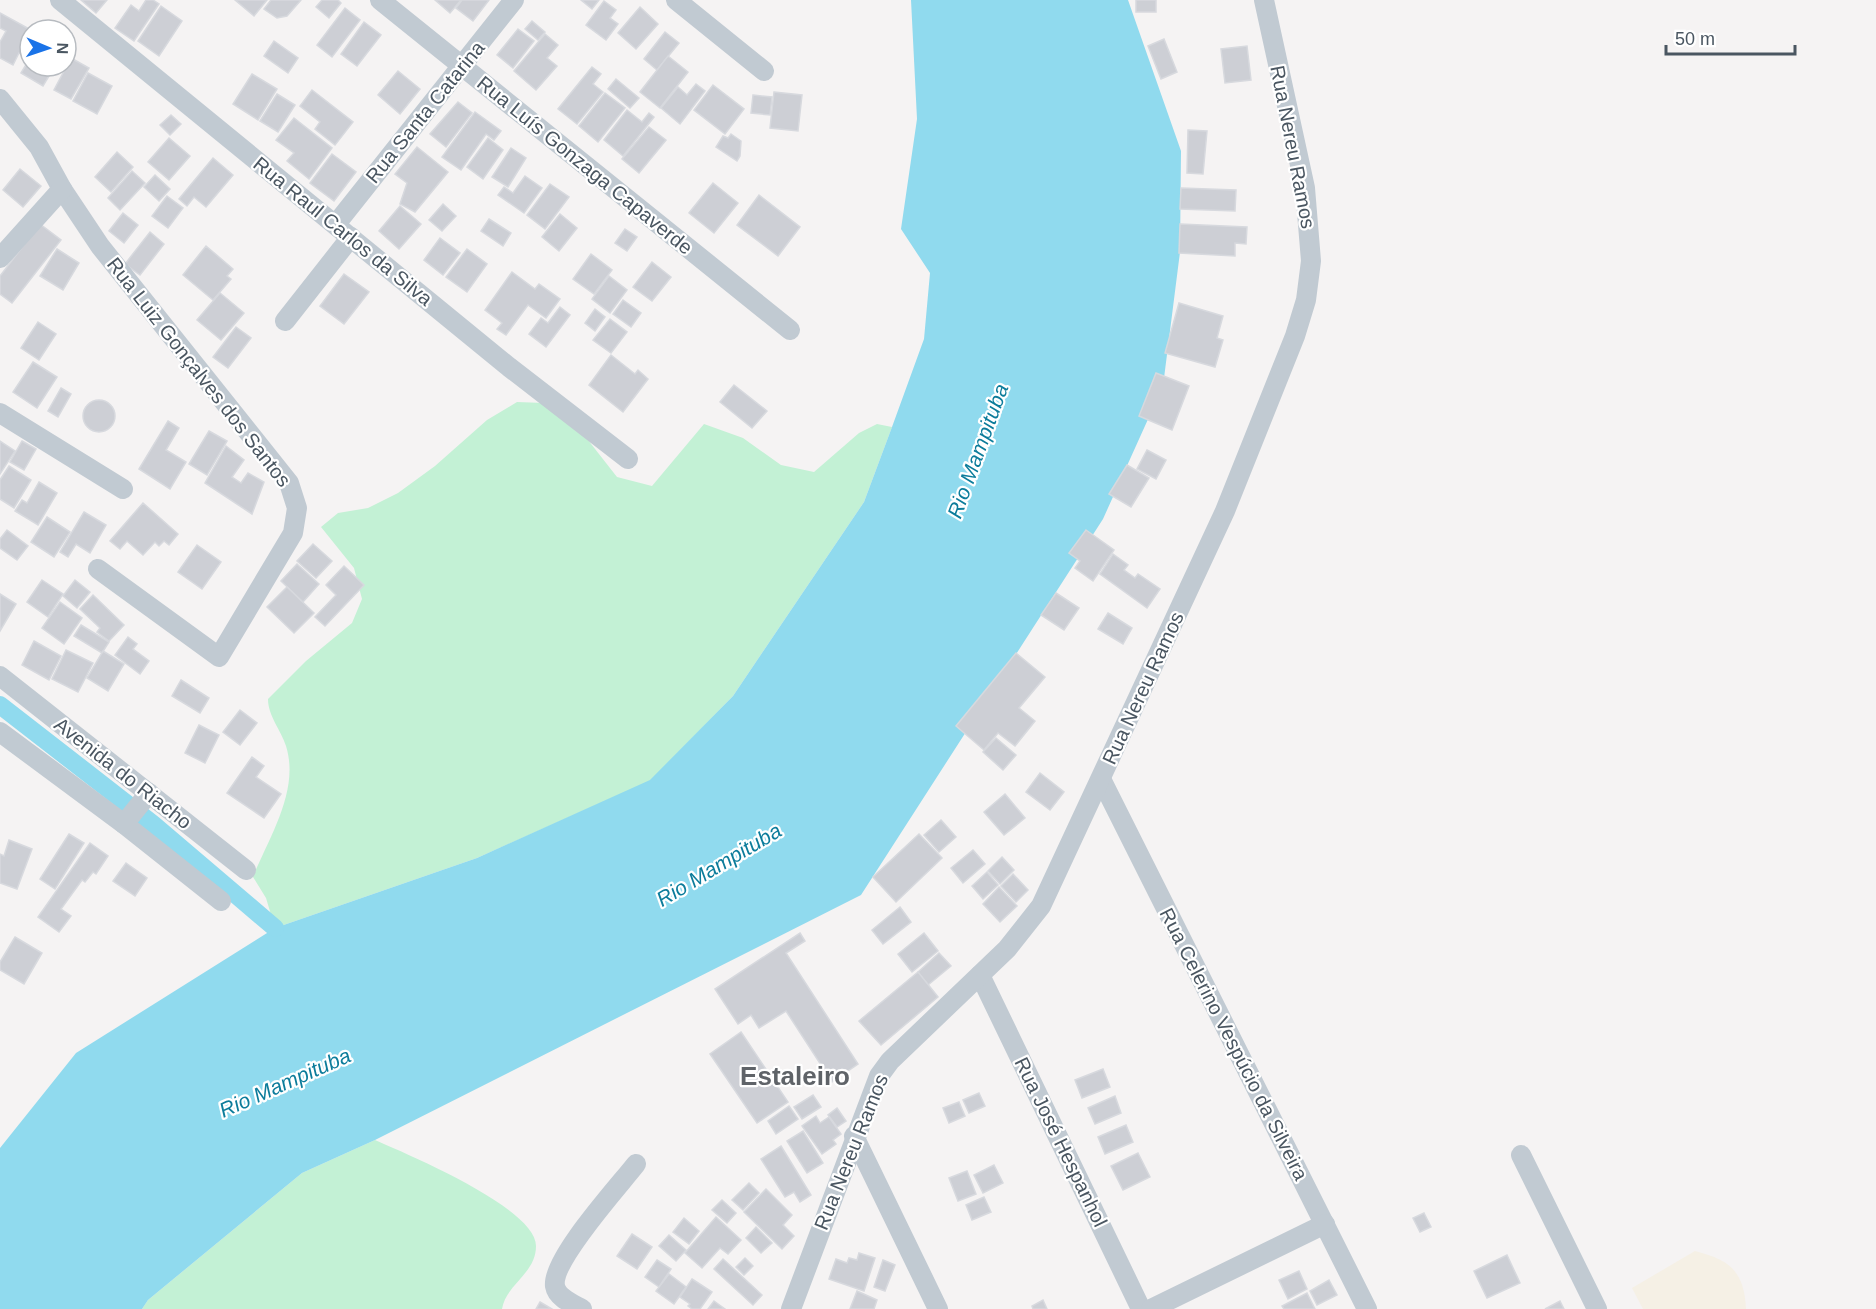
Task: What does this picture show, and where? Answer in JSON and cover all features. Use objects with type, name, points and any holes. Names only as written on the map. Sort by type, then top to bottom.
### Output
[{"type":"street","name":"Rua Raul Carlos da Silva","points":[[60,0],[509,367],[628,459]]},
{"type":"street","name":"Rua Luís Gonzaga Capaverde","points":[[380,0],[790,330]]},
{"type":"street","name":"Rua Santa Catarina","points":[[285,321],[343,230],[462,66],[514,0]]},
{"type":"street","points":[[676,0],[764,71]]},
{"type":"street","name":"Rua Nereu Ramos","points":[[791,1309],[871,1092],[890,1061],[1025,929],[1041,906],[1244,467],[1296,336],[1306,300],[1311,261],[1305,188],[1263,0]]},
{"type":"street","name":"Rua Luiz Gonçalves dos Santos","points":[[0,99],[39,147],[62,189],[100,246],[289,483],[296,497],[293,533],[219,657],[98,568]]},
{"type":"street","points":[[0,258],[62,189]]},
{"type":"street","points":[[0,413],[123,489]]},
{"type":"street","name":"Avenida do Riacho","points":[[0,676],[246,870]]},
{"type":"street","name":"Avenida do Riacho","points":[[0,732],[124,824],[221,901]]},
{"type":"street","name":"Rua Celerino Vespúcio da Silveira","points":[[1101,779],[1367,1309]]},
{"type":"street","points":[[124,824],[149,793]]},
{"type":"street","name":"Rua José Hespanhol","points":[[980,975],[1141,1309]]},
{"type":"street","points":[[854,1136],[938,1309]]},
{"type":"street","points":[[1521,1155],[1598,1309]]},
{"type":"street","points":[[582,1309],[561,1297],[555,1288],[555,1275],[566,1253],[636,1164]]},
{"type":"street","points":[[1151,1309],[1325,1224]]},
{"type":"green space","points":[[517,402],[544,403],[588,440],[617,477],[652,486],[704,424],[743,438],[781,465],[814,472],[859,433],[877,424],[892,427],[864,502],[733,696],[650,781],[477,858],[275,928],[266,898],[253,877],[281,813],[289,780],[286,746],[272,717],[268,699],[306,661],[352,623],[362,599],[354,568],[321,527],[338,513],[368,508],[398,493],[435,466],[487,420]]},
{"type":"green space","points":[[375,1140],[468,1184],[516,1216],[530,1231],[536,1246],[535,1256],[526,1272],[509,1293],[502,1309],[142,1309],[148,1300],[302,1173]]},
{"type":"sand","points":[[1695,1251],[1726,1263],[1733,1269],[1742,1285],[1746,1309],[1643,1309],[1632,1288]]},
{"type":"water","name":"Rio Mampituba","points":[[911,0],[1128,0],[1181,151],[1180,252],[1163,386],[1103,519],[861,895],[375,1140],[302,1173],[148,1300],[142,1309],[0,1309],[0,1148],[76,1053],[275,928],[477,858],[650,780],[733,696],[864,502],[924,339],[930,273],[901,229],[917,119]]},
{"type":"building","points":[[81,0],[107,0],[96,13]]},
{"type":"building","points":[[146,0],[153,0],[159,4],[134,41],[115,28],[131,5],[139,11]]},
{"type":"building","points":[[235,0],[267,0],[254,16]]},
{"type":"building","points":[[271,0],[301,0],[287,16],[277,18],[264,9]]},
{"type":"building","points":[[322,0],[338,0],[341,3],[329,18],[316,7]]},
{"type":"building","points":[[435,0],[461,0],[450,13]]},
{"type":"building","points":[[462,0],[489,0],[473,21],[456,8]]},
{"type":"building","points":[[581,0],[599,0],[592,9]]},
{"type":"building","points":[[1136,0],[1156,0],[1156,12],[1136,12]]},
{"type":"building","points":[[604,1],[616,10],[610,18],[618,24],[606,40],[586,25]]},
{"type":"building","points":[[161,6],[182,21],[159,56],[138,41]]},
{"type":"building","points":[[640,7],[658,24],[636,49],[618,33]]},
{"type":"building","points":[[345,8],[360,20],[332,57],[317,45]]},
{"type":"building","points":[[0,13],[18,23],[18,55],[13,65],[0,58],[0,42],[6,31],[0,28]]},
{"type":"building","points":[[532,21],[545,32],[538,40],[525,29]]},
{"type":"building","points":[[364,22],[381,35],[357,66],[341,54]]},
{"type":"building","points":[[518,29],[534,41],[513,68],[497,55]]},
{"type":"building","points":[[665,32],[679,43],[657,70],[644,59]]},
{"type":"building","points":[[545,34],[558,45],[547,58],[557,66],[536,90],[514,71]]},
{"type":"building","points":[[1164,39],[1177,72],[1161,79],[1148,46]]},
{"type":"building","points":[[274,41],[298,58],[288,73],[264,56]]},
{"type":"building","points":[[1247,46],[1251,80],[1225,83],[1221,49]]},
{"type":"building","points":[[668,56],[688,72],[660,108],[640,92]]},
{"type":"building","points":[[78,62],[89,68],[71,99],[54,90],[60,78],[78,78]]},
{"type":"building","points":[[592,67],[601,74],[593,84],[603,92],[577,124],[558,109]]},
{"type":"building","points":[[398,71],[420,89],[400,114],[378,95]]},
{"type":"building","points":[[88,73],[112,86],[97,114],[73,101]]},
{"type":"building","points":[[252,74],[277,89],[258,120],[233,104]]},
{"type":"building","points":[[29,78],[48,78],[43,86]]},
{"type":"building","points":[[616,79],[639,98],[630,108],[608,89]]},
{"type":"building","points":[[696,84],[705,91],[680,124],[661,108],[678,87],[687,95]]},
{"type":"building","points":[[713,85],[744,109],[725,134],[694,110]]},
{"type":"building","points":[[312,90],[353,122],[335,145],[315,129],[320,122],[300,106]]},
{"type":"building","points":[[774,92],[802,95],[798,131],[770,128]]},
{"type":"building","points":[[605,93],[625,108],[598,142],[579,126]]},
{"type":"building","points":[[277,94],[295,105],[278,132],[260,121]]},
{"type":"building","points":[[753,95],[772,97],[770,115],[751,113]]},
{"type":"building","points":[[458,102],[472,113],[446,147],[430,134]]},
{"type":"building","points":[[627,110],[642,122],[649,113],[654,117],[623,156],[604,140]]},
{"type":"building","points":[[475,112],[501,131],[494,140],[486,134],[461,170],[442,157]]},
{"type":"building","points":[[171,115],[181,124],[170,135],[160,125]]},
{"type":"building","points":[[294,118],[332,148],[309,179],[287,161],[294,153],[276,140]]},
{"type":"building","points":[[649,127],[666,140],[639,173],[622,159]]},
{"type":"building","points":[[1188,130],[1207,131],[1203,174],[1187,173]]},
{"type":"building","points":[[731,134],[741,141],[740,156],[737,161],[716,147],[723,136],[728,138]]},
{"type":"building","points":[[169,138],[190,156],[169,180],[148,162]]},
{"type":"building","points":[[488,138],[503,150],[483,179],[467,167]]},
{"type":"building","points":[[417,147],[448,172],[415,212],[400,204],[407,183],[395,174]]},
{"type":"building","points":[[511,148],[526,158],[508,187],[492,177]]},
{"type":"building","points":[[117,152],[133,167],[111,192],[95,177]]},
{"type":"building","points":[[332,154],[356,172],[334,201],[310,183]]},
{"type":"building","points":[[213,158],[233,175],[206,207],[194,197],[187,206],[179,199]]},
{"type":"building","points":[[20,169],[41,186],[23,207],[3,190]]},
{"type":"building","points":[[132,171],[145,183],[120,210],[108,198]]},
{"type":"building","points":[[155,175],[170,189],[159,201],[144,187]]},
{"type":"building","points":[[525,176],[542,188],[524,213],[498,195],[504,187],[513,193]]},
{"type":"building","points":[[713,183],[738,203],[714,233],[689,213]]},
{"type":"building","points":[[550,184],[569,197],[545,229],[527,215]]},
{"type":"building","points":[[1181,188],[1236,190],[1235,211],[1180,209]]},
{"type":"building","points":[[759,195],[800,227],[778,256],[737,225]]},
{"type":"building","points":[[167,196],[183,208],[168,228],[152,216]]},
{"type":"building","points":[[443,204],[456,216],[442,231],[429,220]]},
{"type":"building","points":[[400,206],[421,224],[399,249],[379,231]]},
{"type":"building","points":[[123,213],[138,225],[124,243],[109,231]]},
{"type":"building","points":[[560,214],[577,228],[559,251],[542,237]]},
{"type":"building","points":[[489,219],[511,233],[503,246],[481,231]]},
{"type":"building","points":[[40,224],[61,240],[12,303],[0,294],[0,276]]},
{"type":"building","points":[[1180,224],[1247,227],[1246,244],[1235,243],[1235,256],[1179,253]]},
{"type":"building","points":[[625,229],[637,237],[627,251],[615,243]]},
{"type":"building","points":[[150,232],[164,244],[140,275],[125,264]]},
{"type":"building","points":[[440,238],[460,253],[443,275],[424,260]]},
{"type":"building","points":[[206,246],[233,269],[227,276],[231,279],[213,300],[183,275]]},
{"type":"building","points":[[57,249],[79,263],[63,290],[40,276]]},
{"type":"building","points":[[467,249],[487,264],[467,292],[446,277]]},
{"type":"building","points":[[591,254],[612,270],[594,294],[573,279]]},
{"type":"building","points":[[652,262],[671,277],[652,301],[633,287]]},
{"type":"building","points":[[512,272],[535,289],[539,284],[560,299],[546,318],[528,305],[506,335],[497,329],[502,323],[485,310]]},
{"type":"building","points":[[344,274],[369,292],[344,324],[320,306]]},
{"type":"building","points":[[609,276],[627,290],[610,313],[592,299]]},
{"type":"building","points":[[220,293],[244,313],[221,340],[197,320]]},
{"type":"building","points":[[623,300],[641,313],[631,327],[613,314]]},
{"type":"building","points":[[1179,303],[1223,316],[1217,338],[1223,340],[1215,367],[1165,353]]},
{"type":"building","points":[[560,307],[570,315],[546,347],[529,334],[541,318],[548,323]]},
{"type":"building","points":[[595,309],[605,317],[595,331],[585,323]]},
{"type":"building","points":[[610,319],[627,332],[611,353],[593,340]]},
{"type":"building","points":[[38,322],[56,334],[39,360],[21,348]]},
{"type":"building","points":[[236,327],[251,338],[228,368],[213,357]]},
{"type":"building","points":[[611,355],[635,374],[638,370],[648,379],[623,412],[589,385]]},
{"type":"building","points":[[33,362],[57,377],[37,408],[13,392]]},
{"type":"building","points":[[1156,373],[1189,386],[1172,430],[1139,416]]},
{"type":"building","points":[[734,385],[767,411],[752,428],[720,402]]},
{"type":"building","points":[[61,388],[71,394],[58,417],[48,411]]},
{"type":"building","points":[[99,400],[110,405],[115,416],[110,427],[99,432],[88,427],[83,416],[88,405]]},
{"type":"building","points":[[168,421],[179,428],[166,450],[186,462],[170,489],[139,469]]},
{"type":"building","points":[[209,431],[227,441],[207,475],[189,464]]},
{"type":"building","points":[[0,441],[15,451],[0,474]]},
{"type":"building","points":[[22,441],[36,449],[24,470],[10,462]]},
{"type":"building","points":[[226,446],[244,460],[232,477],[241,483],[248,473],[264,482],[252,514],[205,483]]},
{"type":"building","points":[[1147,450],[1166,460],[1156,479],[1137,469]]},
{"type":"building","points":[[1127,465],[1149,478],[1131,507],[1109,494]]},
{"type":"building","points":[[9,466],[31,480],[14,508],[0,499],[0,480]]},
{"type":"building","points":[[39,482],[57,493],[38,525],[15,511],[22,500],[27,503]]},
{"type":"building","points":[[143,503],[178,534],[169,545],[164,541],[159,546],[155,542],[143,555],[127,541],[120,549],[110,541]]},
{"type":"building","points":[[84,512],[106,525],[90,553],[76,544],[68,557],[60,552]]},
{"type":"building","points":[[47,517],[70,532],[54,557],[31,542]]},
{"type":"building","points":[[7,530],[28,546],[17,560],[0,548],[0,539]]},
{"type":"building","points":[[1086,530],[1114,550],[1093,581],[1075,568],[1080,561],[1069,553]]},
{"type":"building","points":[[313,544],[332,561],[316,578],[297,561]]},
{"type":"building","points":[[197,545],[221,562],[202,589],[178,572]]},
{"type":"building","points":[[1113,554],[1128,565],[1124,570],[1135,578],[1138,574],[1160,589],[1147,608],[1100,574]]},
{"type":"building","points":[[297,564],[319,584],[303,602],[281,581]]},
{"type":"building","points":[[344,566],[364,585],[325,626],[315,617],[336,595],[326,585]]},
{"type":"building","points":[[42,580],[63,594],[48,617],[27,602]]},
{"type":"building","points":[[75,580],[90,592],[77,608],[63,596]]},
{"type":"building","points":[[287,587],[314,613],[294,633],[267,607]]},
{"type":"building","points":[[1056,593],[1079,608],[1064,630],[1041,615]]},
{"type":"building","points":[[0,594],[16,604],[0,631]]},
{"type":"building","points":[[93,595],[124,625],[109,641],[97,632],[100,628],[80,609]]},
{"type":"building","points":[[60,602],[82,618],[64,644],[42,628]]},
{"type":"building","points":[[1108,613],[1132,628],[1123,644],[1098,629]]},
{"type":"building","points":[[81,625],[109,642],[102,653],[74,636]]},
{"type":"building","points":[[128,637],[137,644],[133,649],[149,661],[140,674],[115,655]]},
{"type":"building","points":[[34,641],[61,656],[49,680],[22,665]]},
{"type":"building","points":[[66,650],[93,663],[78,692],[52,679]]},
{"type":"building","points":[[103,651],[124,664],[108,691],[87,678]]},
{"type":"building","points":[[1016,653],[1045,677],[1019,708],[1035,721],[1015,746],[998,733],[984,750],[956,726]]},
{"type":"building","points":[[181,680],[209,698],[200,713],[172,696]]},
{"type":"building","points":[[240,710],[257,723],[240,745],[223,732]]},
{"type":"building","points":[[199,725],[219,735],[205,763],[185,753]]},
{"type":"building","points":[[996,738],[1016,755],[1003,770],[983,752]]},
{"type":"building","points":[[252,757],[264,766],[256,777],[281,794],[264,818],[227,793]]},
{"type":"building","points":[[1040,773],[1064,792],[1050,810],[1026,792]]},
{"type":"building","points":[[1005,794],[1025,818],[1004,835],[984,812]]},
{"type":"building","points":[[941,820],[956,837],[939,852],[924,835]]},
{"type":"building","points":[[69,834],[84,843],[55,889],[40,879]]},
{"type":"building","points":[[919,834],[942,858],[896,902],[873,877]]},
{"type":"building","points":[[9,840],[32,849],[17,889],[0,883],[0,854],[4,856]]},
{"type":"building","points":[[90,843],[108,856],[96,874],[93,872],[85,882],[82,880],[61,909],[71,916],[59,932],[38,917]]},
{"type":"building","points":[[973,850],[985,864],[963,883],[951,868]]},
{"type":"building","points":[[1002,857],[1014,870],[1000,884],[988,871]]},
{"type":"building","points":[[126,863],[147,878],[135,896],[113,881]]},
{"type":"building","points":[[987,872],[998,885],[983,899],[972,886]]},
{"type":"building","points":[[1013,874],[1028,890],[1016,902],[1001,886]]},
{"type":"building","points":[[999,887],[1017,906],[1000,922],[983,904]]},
{"type":"building","points":[[900,907],[911,922],[883,944],[872,930]]},
{"type":"building","points":[[800,933],[805,941],[786,953],[858,1064],[832,1082],[786,1011],[759,1028],[751,1015],[738,1024],[715,989]]},
{"type":"building","points":[[924,933],[938,951],[912,972],[898,954]]},
{"type":"building","points":[[15,937],[42,953],[24,984],[0,970],[0,962]]},
{"type":"building","points":[[939,953],[951,966],[928,985],[918,972]]},
{"type":"building","points":[[918,972],[938,997],[881,1045],[859,1021]]},
{"type":"building","points":[[741,1032],[788,1102],[757,1123],[710,1054]]},
{"type":"building","points":[[1103,1069],[1110,1087],[1082,1098],[1075,1080]]},
{"type":"building","points":[[979,1093],[985,1106],[969,1113],[963,1100]]},
{"type":"building","points":[[813,1095],[821,1107],[802,1119],[794,1107]]},
{"type":"building","points":[[1115,1096],[1121,1113],[1095,1124],[1088,1108]]},
{"type":"building","points":[[959,1102],[965,1116],[949,1123],[943,1108]]},
{"type":"building","points":[[789,1106],[798,1119],[776,1134],[768,1121]]},
{"type":"building","points":[[837,1108],[846,1121],[837,1127],[828,1115]]},
{"type":"building","points":[[816,1116],[820,1123],[829,1117],[841,1134],[833,1140],[836,1144],[822,1154],[802,1126]]},
{"type":"building","points":[[1126,1125],[1133,1142],[1105,1154],[1098,1137]]},
{"type":"building","points":[[803,1131],[823,1163],[807,1173],[787,1141]]},
{"type":"building","points":[[781,1146],[811,1195],[800,1202],[794,1192],[785,1197],[761,1159]]},
{"type":"building","points":[[1138,1153],[1150,1177],[1123,1190],[1111,1166]]},
{"type":"building","points":[[994,1165],[1003,1183],[983,1193],[974,1175]]},
{"type":"building","points":[[967,1171],[976,1194],[958,1201],[949,1178]]},
{"type":"building","points":[[749,1183],[759,1193],[743,1210],[732,1200]]},
{"type":"building","points":[[766,1189],[792,1215],[783,1225],[794,1236],[782,1249],[744,1212]]},
{"type":"building","points":[[984,1197],[991,1212],[972,1220],[966,1205]]},
{"type":"building","points":[[722,1200],[736,1213],[727,1223],[712,1210]]},
{"type":"building","points":[[1424,1213],[1431,1227],[1420,1232],[1413,1218]]},
{"type":"building","points":[[716,1217],[741,1240],[728,1254],[720,1248],[702,1268],[685,1253]]},
{"type":"building","points":[[684,1218],[699,1231],[689,1244],[673,1232]]},
{"type":"building","points":[[756,1227],[772,1243],[761,1253],[746,1238]]},
{"type":"building","points":[[632,1234],[652,1247],[637,1269],[617,1256]]},
{"type":"building","points":[[669,1235],[686,1250],[676,1261],[659,1246]]},
{"type":"building","points":[[859,1253],[875,1258],[864,1291],[829,1279],[836,1259],[847,1263],[849,1258],[857,1260]]},
{"type":"building","points":[[1507,1255],[1520,1283],[1487,1298],[1474,1271]]},
{"type":"building","points":[[745,1258],[753,1266],[744,1275],[736,1267]]},
{"type":"building","points":[[723,1259],[762,1295],[753,1305],[714,1269]]},
{"type":"building","points":[[657,1260],[671,1269],[659,1287],[645,1277]]},
{"type":"building","points":[[883,1260],[895,1265],[885,1291],[874,1287]]},
{"type":"building","points":[[1299,1271],[1307,1289],[1288,1299],[1279,1280]]},
{"type":"building","points":[[669,1274],[686,1287],[674,1304],[656,1291]]},
{"type":"building","points":[[692,1279],[712,1292],[700,1309],[692,1309],[688,1306],[690,1304],[680,1297]]},
{"type":"building","points":[[1329,1280],[1337,1295],[1317,1305],[1310,1291]]},
{"type":"building","points":[[857,1291],[877,1300],[874,1309],[850,1309]]},
{"type":"building","points":[[1307,1293],[1315,1309],[1284,1309],[1282,1306]]},
{"type":"building","points":[[1043,1300],[1047,1309],[1033,1309],[1032,1306]]},
{"type":"building","points":[[714,1301],[725,1309],[708,1309]]},
{"type":"building","points":[[1560,1301],[1564,1309],[1545,1309]]},
{"type":"building","points":[[540,1302],[552,1309],[536,1309]]},
{"type":"waterway","points":[[0,705],[153,824],[275,928]]},
{"type":"district","name":"Estaleiro","points":[[795,1076]]}]
